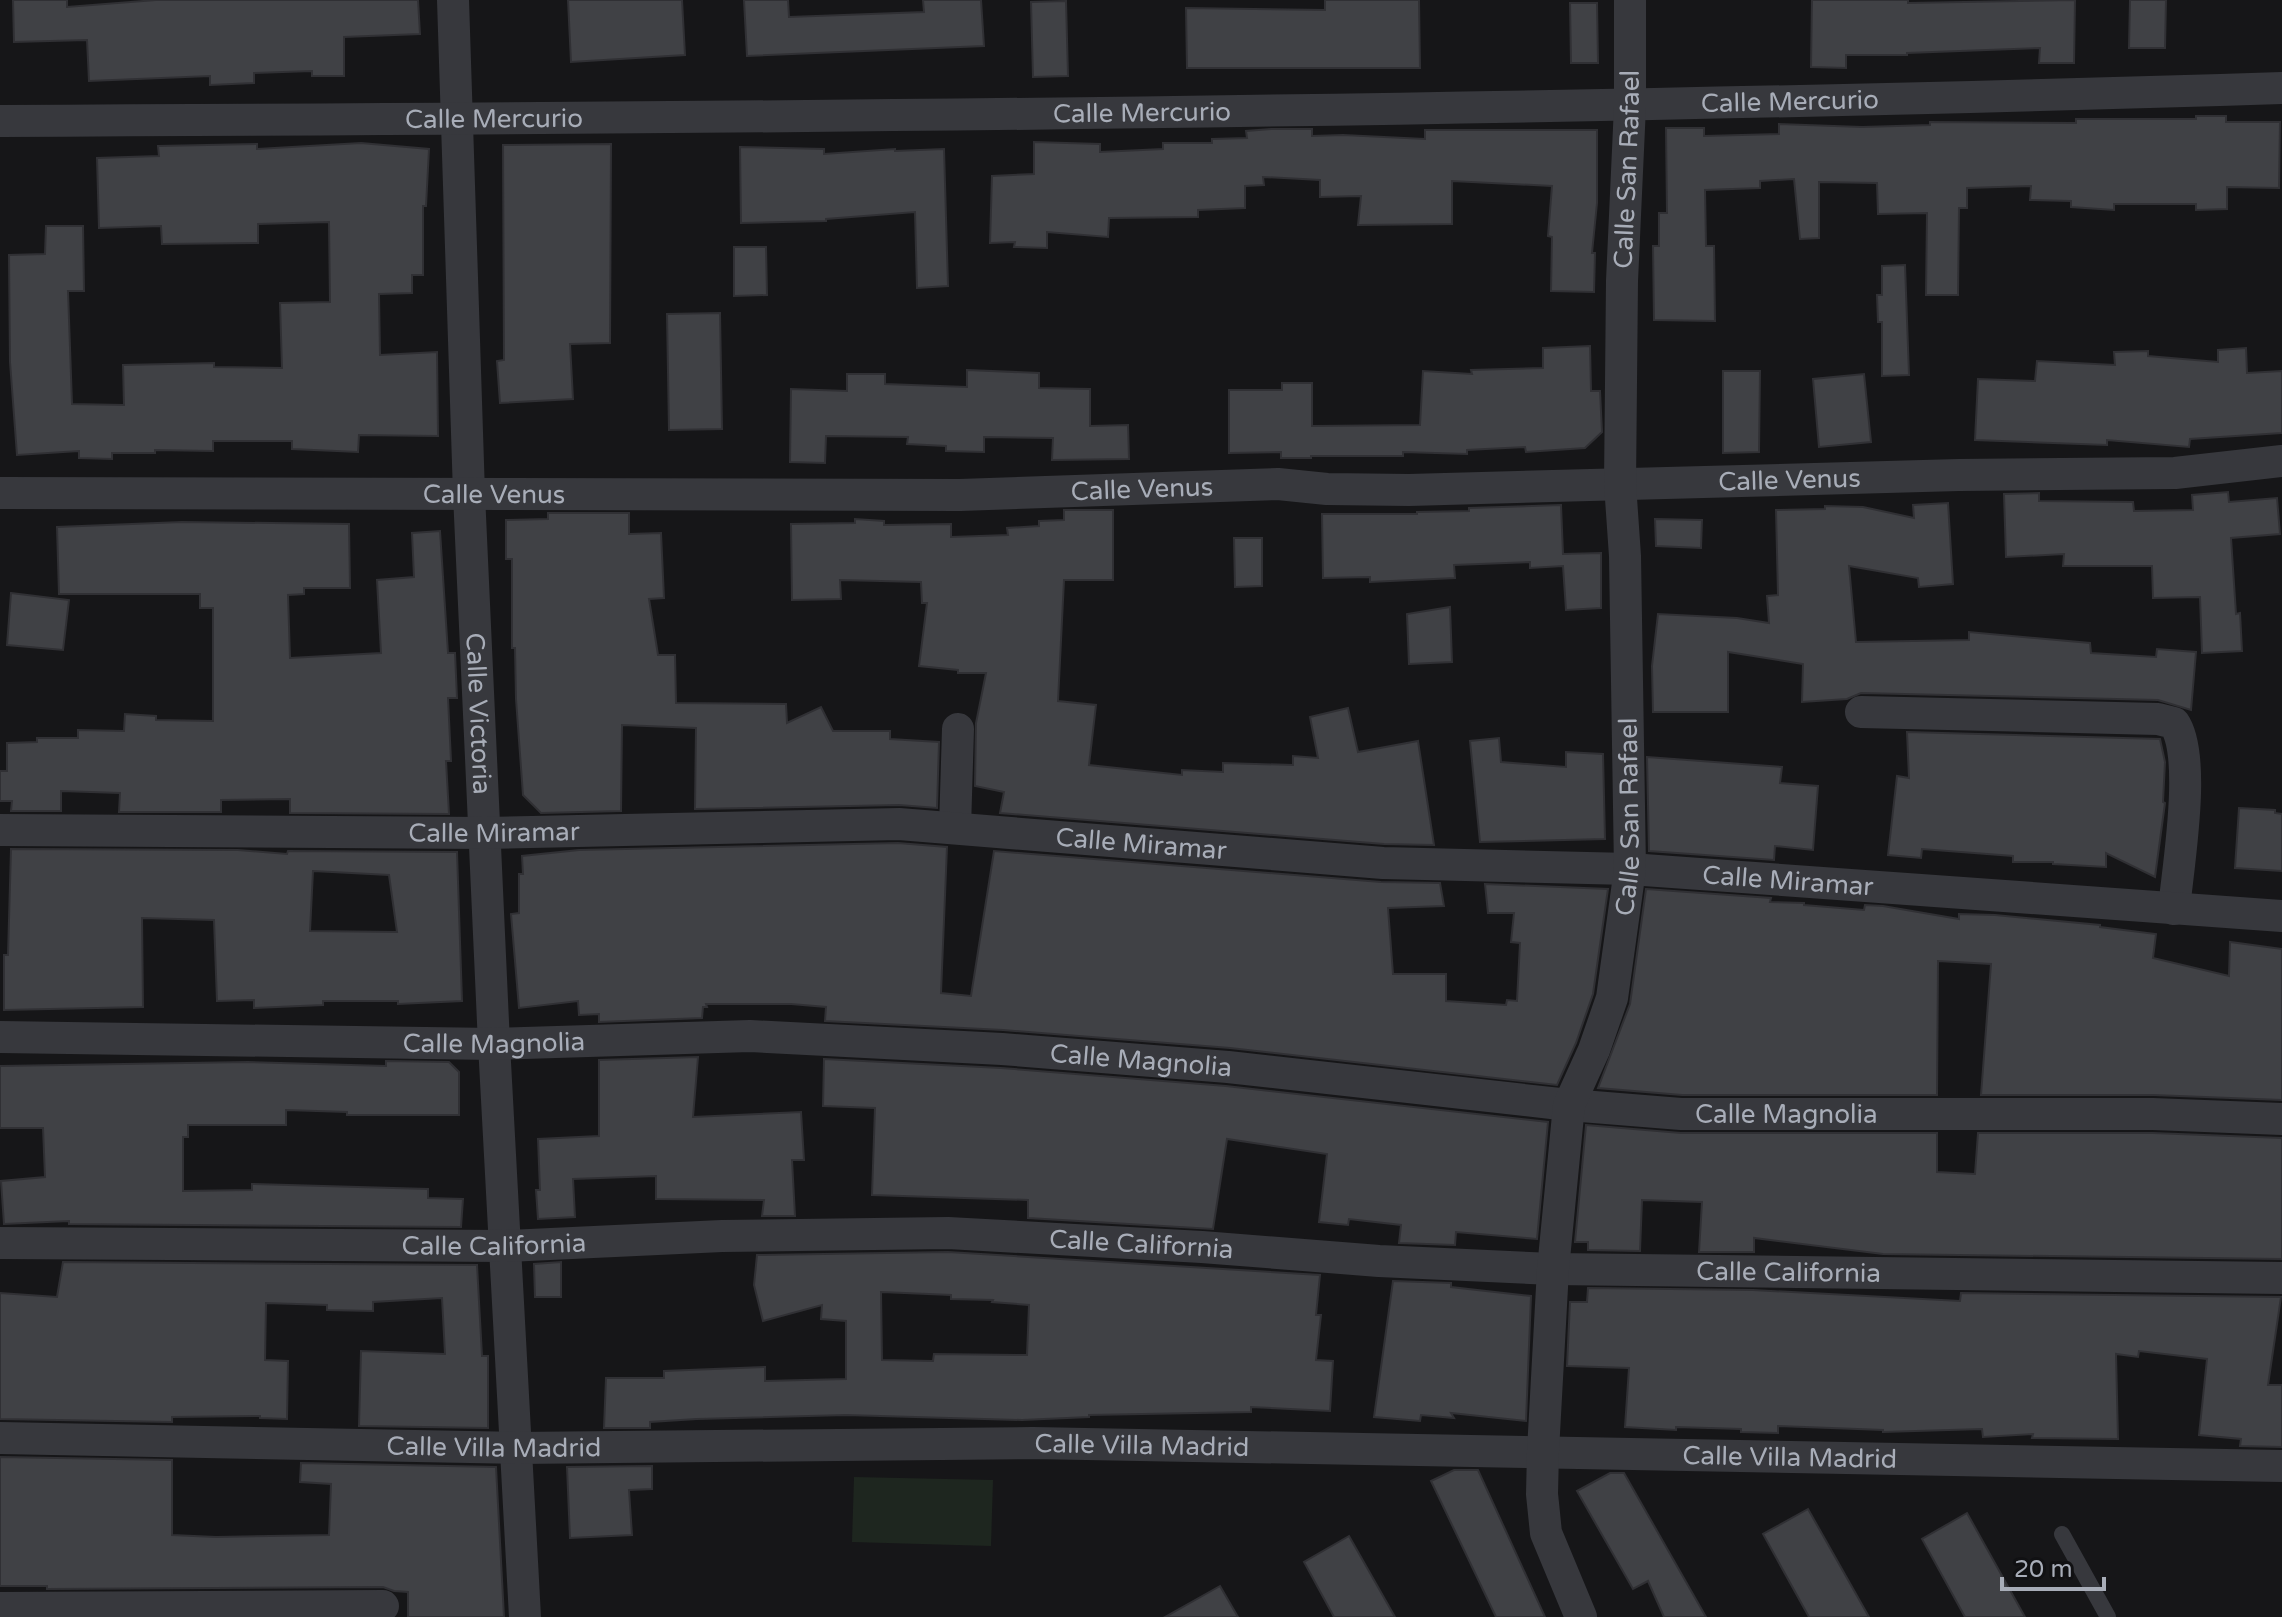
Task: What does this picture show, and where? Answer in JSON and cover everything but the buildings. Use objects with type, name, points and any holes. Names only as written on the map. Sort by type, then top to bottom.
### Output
[{"type":"street","name":"Calle Victoria","points":[[453,0],[469,494],[494,1044],[525,1617]]},
{"type":"street","name":"Calle San Rafael","points":[[1581,1617],[1546,1533],[1542,1494],[1543,1451],[1553,1269],[1569,1105],[1594,1050],[1612,998],[1630,869],[1627,612],[1620,484],[1630,0]]},
{"type":"street","name":"Calle Mercurio","points":[[0,121],[1630,106],[2282,88]]},
{"type":"street","name":"Calle Venus","points":[[0,493],[960,495],[1278,484],[1327,489],[1409,490],[1959,475],[2175,473],[2282,461]]},
{"type":"street","points":[[1861,712],[2158,719],[2174,723],[2182,739],[2185,764],[2185,797],[2174,909]]},
{"type":"street","points":[[955,828],[958,729]]},
{"type":"street","name":"Calle Miramar","points":[[0,830],[486,833],[899,824],[1383,863],[1630,869],[2282,916]]},
{"type":"street","name":"Calle Magnolia","points":[[0,1037],[494,1044],[750,1036],[1002,1049],[1228,1067],[1569,1105],[1681,1114],[2138,1114],[2282,1119]]},
{"type":"street","name":"Calle California","points":[[0,1243],[506,1246],[722,1236],[948,1233],[1553,1269],[2282,1278]]},
{"type":"street","name":"Calle Villa Madrid","points":[[0,1438],[517,1448],[1033,1443],[2282,1466]]},
{"type":"street","points":[[18,1611],[383,1606]]},
{"type":"lane","points":[[2062,1534],[2108,1617]]},
{"type":"shaded area","points":[[854,1477],[993,1480],[991,1546],[852,1542]]}]
